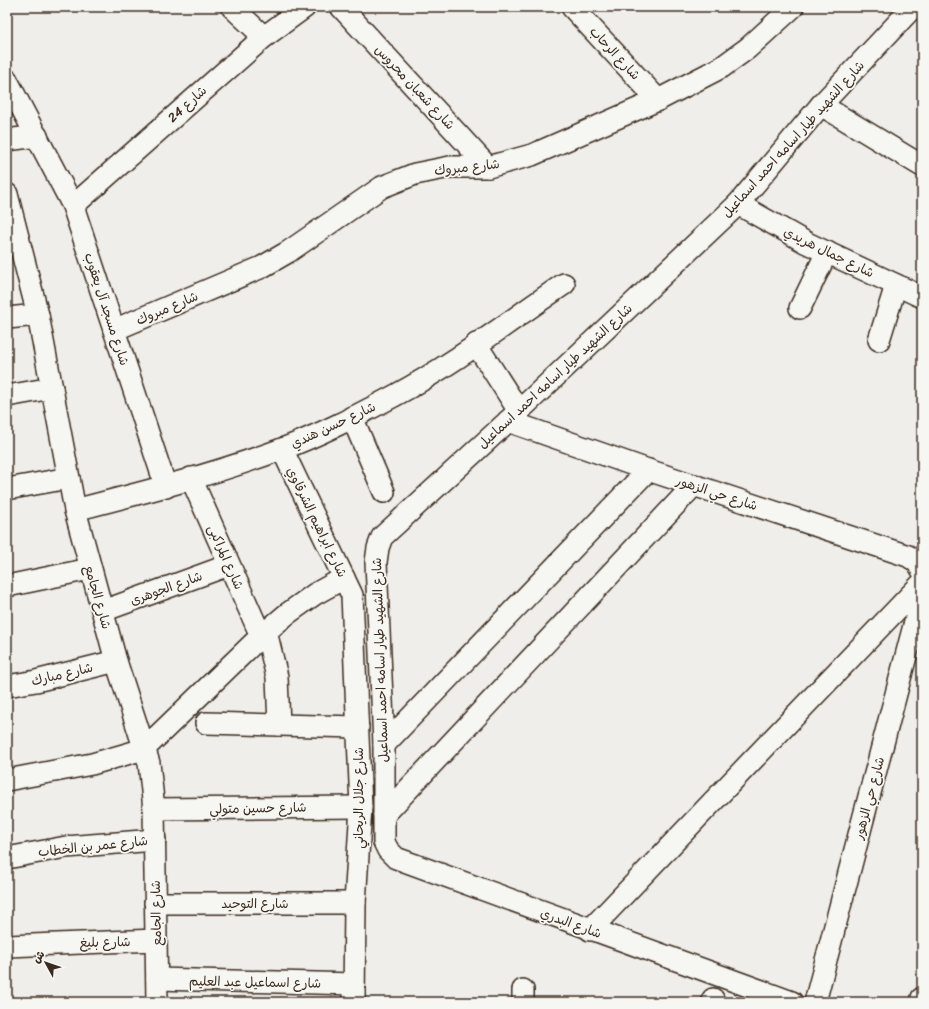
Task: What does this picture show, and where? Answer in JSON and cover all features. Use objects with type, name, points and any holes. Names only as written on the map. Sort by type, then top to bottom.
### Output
[{"type":"street","points":[[232,7],[264,37]]},
{"type":"street","name":"شارع 24","points":[[73,206],[264,37],[305,7]]},
{"type":"street","name":"شارع شعبان محروس","points":[[341,7],[488,167]]},
{"type":"street","name":"شارع الرحاب","points":[[572,7],[658,100]]},
{"type":"street","name":"شارع مبروك","points":[[114,330],[262,267],[288,252],[382,188],[415,174],[450,167],[488,167],[532,155],[658,100],[722,67],[760,38],[793,7]]},
{"type":"street","name":"شارع الشهيد طيار اسامه احمد اسماعيل","points":[[384,815],[384,745],[376,562],[378,548],[382,537],[514,416],[738,204],[821,104],[913,7]]},
{"type":"street","name":"شارع مسجد آل يعقوب","points":[[7,80],[73,206],[166,487]]},
{"type":"street","points":[[821,104],[922,166]]},
{"type":"street","points":[[7,140],[37,136]]},
{"type":"street","name":"شارع الجامع","points":[[7,194],[12,231],[38,315],[75,510],[116,661],[152,778],[155,840],[157,1002]]},
{"type":"street","name":"شارع جمال هريدي","points":[[738,204],[775,226],[922,297]]},
{"type":"street","points":[[800,308],[827,252]]},
{"type":"street","name":"شارع حسن هندي","points":[[75,510],[166,487],[282,449],[352,417],[437,371],[564,284]]},
{"type":"street","points":[[878,340],[896,285]]},
{"type":"street","points":[[7,318],[38,315]]},
{"type":"street","points":[[476,344],[514,416]]},
{"type":"street","points":[[7,396],[52,388]]},
{"type":"street","name":"شارع حي الزهور","points":[[514,416],[648,470],[908,556],[917,562],[922,570]]},
{"type":"street","points":[[352,417],[384,492]]},
{"type":"street","name":"شارع ابراهيم الشرقاوي","points":[[282,449],[348,586]]},
{"type":"street","points":[[384,745],[648,470]]},
{"type":"street","points":[[7,489],[69,478]]},
{"type":"street","name":"شارع المراكبى","points":[[191,478],[229,565],[264,633],[277,677],[278,725]]},
{"type":"street","points":[[384,815],[694,485]]},
{"type":"street","name":"شارع الجوهرى","points":[[103,611],[229,565]]},
{"type":"street","points":[[7,586],[90,569]]},
{"type":"street","points":[[590,930],[922,583]]},
{"type":"street","points":[[7,780],[92,764],[144,749],[264,633],[293,610],[348,586]]},
{"type":"street","name":"شارع جلال الريحاني","points":[[348,586],[358,727],[361,807],[355,903],[354,993]]},
{"type":"street","name":"شارع حي الزهور","points":[[815,1002],[922,595]]},
{"type":"street","name":"شارع مبارك","points":[[7,686],[36,681],[116,661]]},
{"type":"street","points":[[206,723],[358,727]]},
{"type":"street","name":"شارع حسين متولي","points":[[154,809],[361,807]]},
{"type":"street","name":"شارع البدري","points":[[384,815],[384,842],[388,850],[396,858],[590,930],[792,1002]]},
{"type":"street","name":"شارع عمر بن الخطاب","points":[[7,858],[66,847],[155,840]]},
{"type":"street","name":"شارع التوحيد","points":[[155,903],[355,903]]},
{"type":"street","name":"شارع بليغ","points":[[7,946],[156,940]]},
{"type":"street","name":"شارع اسماعيل عبد العليم","points":[[157,979],[354,993]]},
{"type":"street","points":[[921,1002],[922,998]]}]
